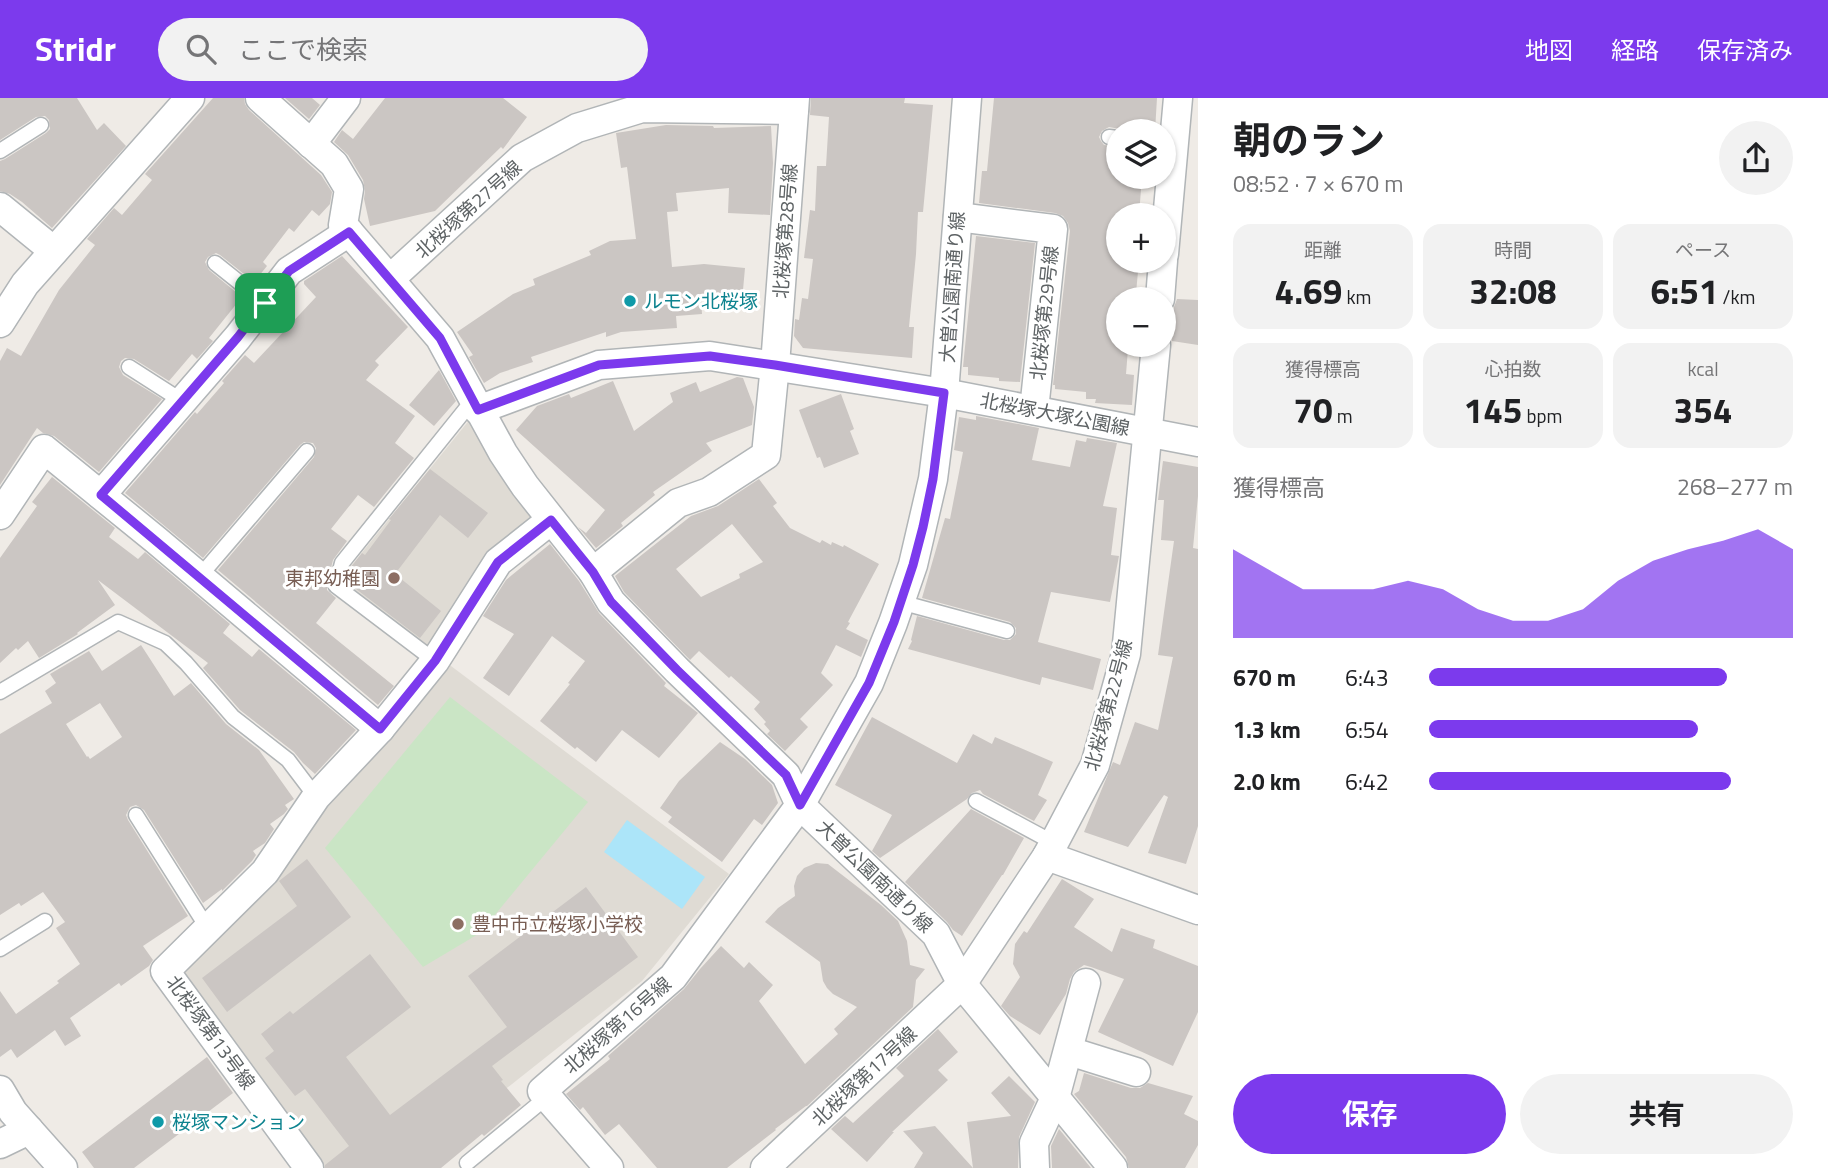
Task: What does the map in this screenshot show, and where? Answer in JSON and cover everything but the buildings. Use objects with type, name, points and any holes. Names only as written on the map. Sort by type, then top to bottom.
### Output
[{"type":"street","points":[[0,323],[25,284],[190,98]]},
{"type":"street","points":[[260,98],[334,164],[349,189],[343,225],[440,338],[510,464],[593,572],[611,602],[786,775],[800,805]]},
{"type":"street","points":[[311,144],[346,98]]},
{"type":"street","name":"大曽公園南通り線","points":[[967,98],[944,393],[928,503],[913,565],[869,683],[800,805],[936,934],[962,985],[1112,1168]]},
{"type":"street","points":[[1174,119],[1178,98]]},
{"type":"street","name":"北桜塚第27号線","points":[[390,279],[522,158],[577,128],[642,108],[794,104]]},
{"type":"street","name":"北桜塚第28号線","points":[[593,572],[678,503],[709,492],[766,455],[794,104]]},
{"type":"street","points":[[0,207],[54,251]]},
{"type":"street","name":"北桜塚第29号線","points":[[958,217],[1053,229],[1034,410]]},
{"type":"street","points":[[101,495],[238,337],[289,271],[349,232]]},
{"type":"street","name":"北桜塚大塚公園線","points":[[475,405],[599,365],[710,356],[944,393],[1198,442]]},
{"type":"street","name":"北桜塚第22号線","points":[[962,985],[1050,850],[1095,765],[1126,654],[1155,357]]},
{"type":"street","points":[[0,515],[44,449],[200,576],[380,729]]},
{"type":"street","name":"北桜塚第13号線","points":[[309,1168],[165,971],[265,872],[316,797],[380,729],[435,661],[498,562],[551,520]]},
{"type":"street","name":"北桜塚第16号線","points":[[547,1097],[542,1091],[673,977],[800,805]]},
{"type":"street","points":[[1050,850],[1198,910]]},
{"type":"street","points":[[1035,1168],[1034,1143],[1055,1098],[1086,983]]},
{"type":"street","name":"北桜塚第17号線","points":[[765,1168],[962,985]]},
{"type":"street","points":[[1069,1051],[1136,1072]]},
{"type":"street","points":[[0,1090],[13,1112],[63,1168]]},
{"type":"street","points":[[547,1097],[609,1168]]},
{"type":"street","points":[[0,1144],[29,1130]]},
{"type":"lane","points":[[0,151],[40,125]]},
{"type":"lane","points":[[215,263],[265,303]]},
{"type":"lane","points":[[129,368],[182,401]]},
{"type":"lane","points":[[435,661],[336,586],[342,563],[475,405]]},
{"type":"lane","points":[[200,576],[307,451]]},
{"type":"lane","points":[[900,602],[1007,631]]},
{"type":"lane","points":[[0,692],[118,622],[165,643],[233,717],[288,760],[316,797]]},
{"type":"lane","points":[[976,801],[1050,850]]},
{"type":"lane","points":[[136,815],[208,929]]},
{"type":"lane","points":[[0,949],[45,921]]},
{"type":"lane","points":[[467,1163],[547,1097]]},
{"type":"shaded area","points":[[471,418],[541,522],[429,650],[344,587],[343,576]]},
{"type":"shaded area","name":"豊中市立桜塚小学校","points":[[447,663],[729,874],[642,981],[406,1168],[320,1168],[179,979],[180,966],[321,804],[342,790]]},
{"type":"green space","points":[[450,697],[588,802],[480,933],[423,967],[325,848]]},
{"type":"water","points":[[627,820],[705,877],[682,909],[604,852]]},
{"type":"place","name":"ルモン北桜塚","points":[[630,301]]},
{"type":"place","name":"東邦幼稚園","points":[[394,578]]},
{"type":"place","name":"豊中市立桜塚小学校","points":[[458,924]]},
{"type":"place","name":"桜塚マンション","points":[[158,1122]]},
{"type":"route","points":[[349,232],[440,338],[478,410],[599,365],[710,356],[944,393],[933,479],[923,527],[894,622],[869,683],[800,805],[786,775],[611,602],[593,572],[551,520],[498,562],[435,661],[380,729],[101,495],[265,303],[289,271],[349,232]]}]
